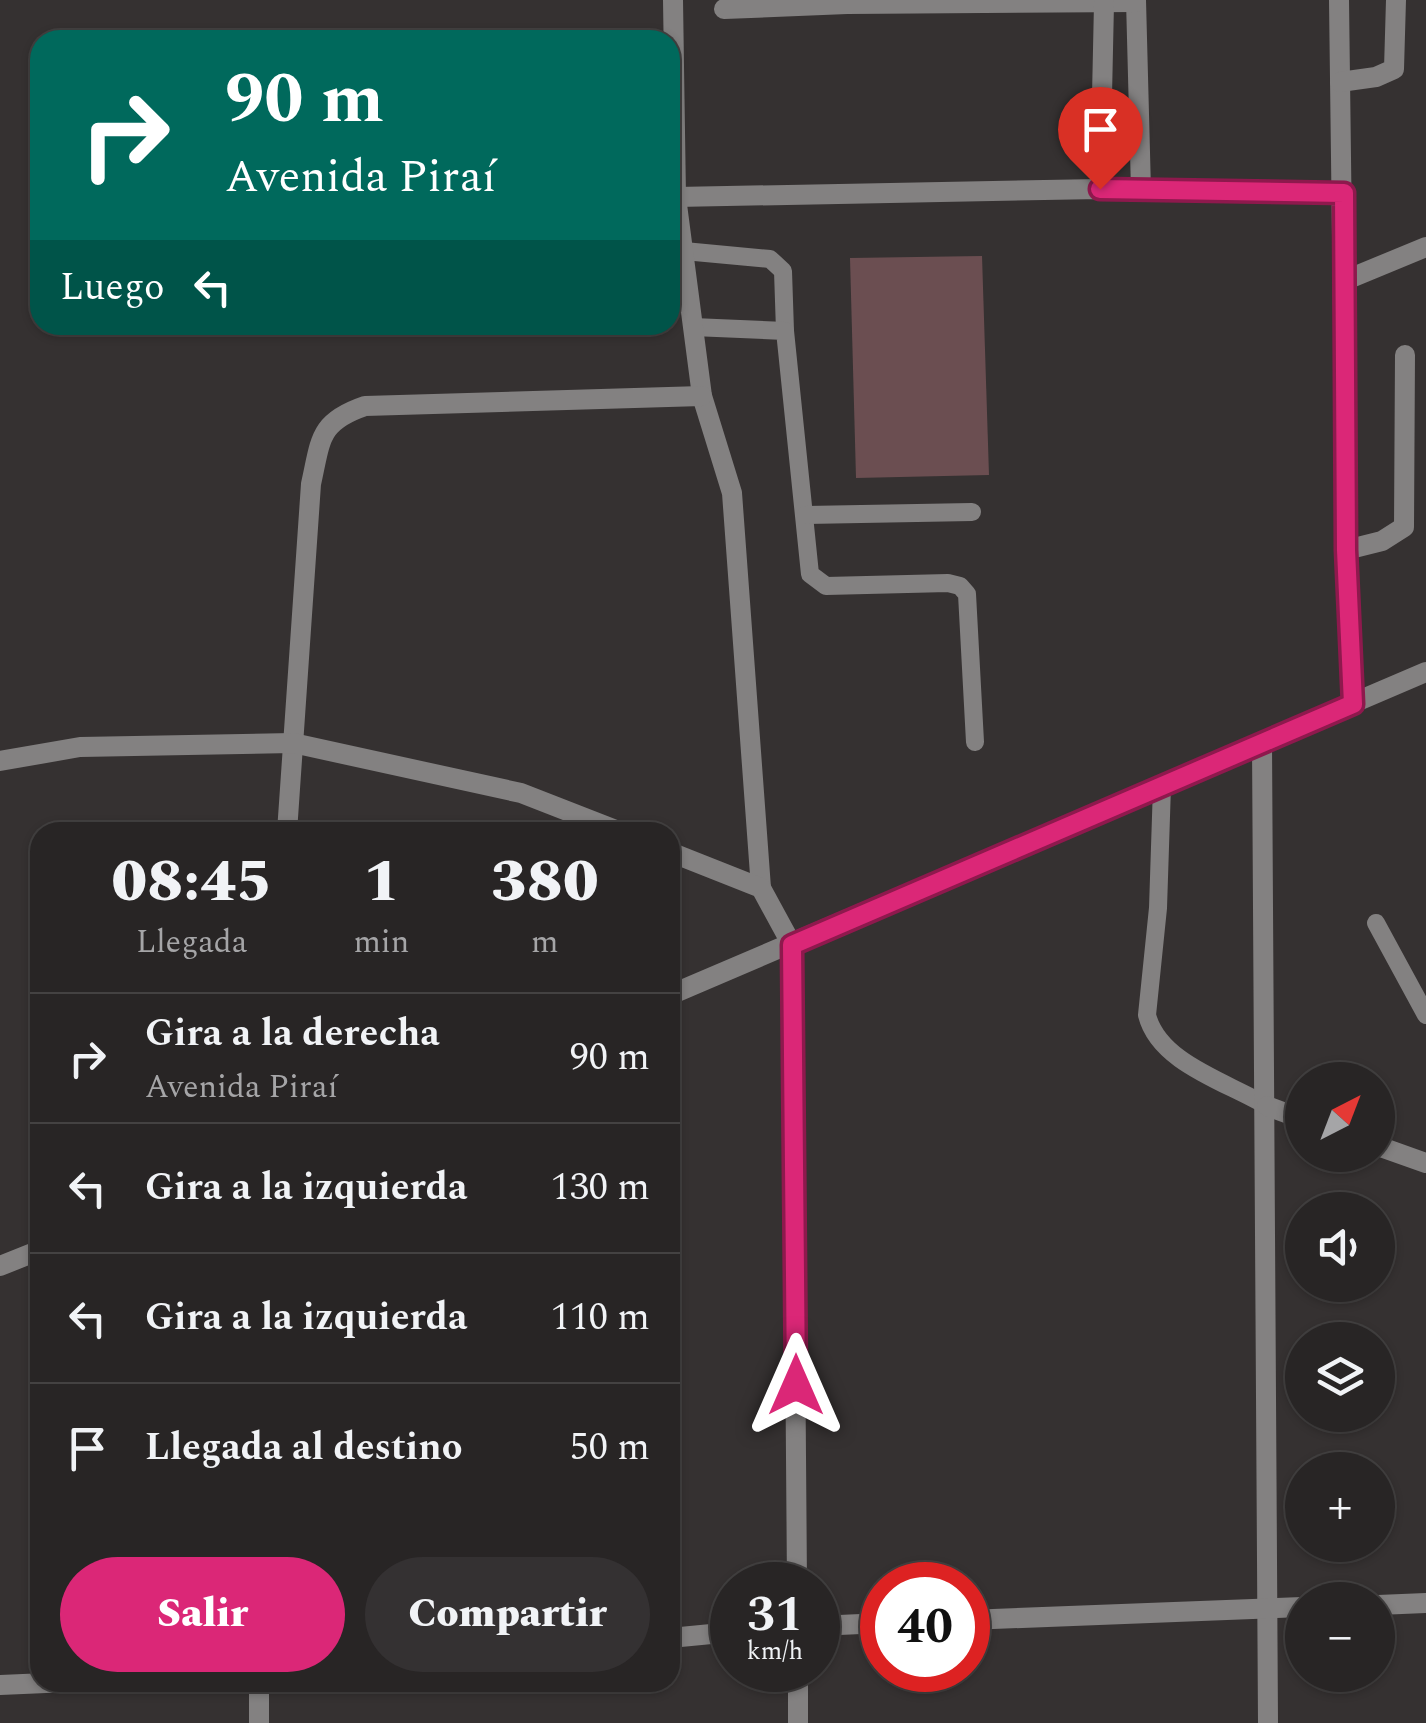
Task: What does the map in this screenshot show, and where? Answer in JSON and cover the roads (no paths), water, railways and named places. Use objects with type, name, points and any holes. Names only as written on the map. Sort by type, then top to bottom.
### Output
[{"type":"street","points":[[674,0],[674,30]]},
{"type":"street","points":[[1338,0],[1346,280],[1346,550],[1353,704]]},
{"type":"street","points":[[1340,82],[1376,77],[1394,69],[1396,0]]},
{"type":"street","points":[[724,9],[847,2],[1136,1],[1142,190]]},
{"type":"street","points":[[1100,189],[1104,2]]},
{"type":"street","points":[[680,197],[1100,189],[1344,193]]},
{"type":"street","points":[[680,224],[702,396],[732,493],[761,888],[792,945],[797,1562]]},
{"type":"street","points":[[1346,280],[1426,247]]},
{"type":"street","points":[[1346,550],[1382,541],[1404,527],[1405,355]]},
{"type":"street","points":[[288,822],[311,484],[323,432],[336,416],[365,406],[702,396]]},
{"type":"street","points":[[680,991],[1426,672]]},
{"type":"street","points":[[0,762],[80,747],[293,744],[521,793],[595,822]]},
{"type":"street","points":[[1262,744],[1268,1723]]},
{"type":"street","points":[[680,856],[761,888]]},
{"type":"street","points":[[1267,1106],[1285,1113]]},
{"type":"street","points":[[1395,1152],[1426,1163]]},
{"type":"street","points":[[0,1266],[30,1254]]},
{"type":"street","points":[[1395,1605],[1426,1604]]},
{"type":"street","points":[[990,1619],[1285,1608]]},
{"type":"street","points":[[680,1637],[710,1634]]},
{"type":"street","points":[[0,1685],[30,1684]]},
{"type":"street","points":[[258,1723],[259,1692]]},
{"type":"street","points":[[798,1692],[798,1723]]},
{"type":"lane","points":[[684,251],[770,260],[783,272],[785,332],[810,574],[826,586],[960,586],[967,594],[975,742]]},
{"type":"lane","points":[[693,327],[785,332]]},
{"type":"lane","points":[[806,515],[972,512]]},
{"type":"lane","points":[[1162,786],[1158,908],[1147,1015],[1151,1032],[1171,1053],[1267,1106]]},
{"type":"lane","points":[[1376,923],[1426,1015]]}]
